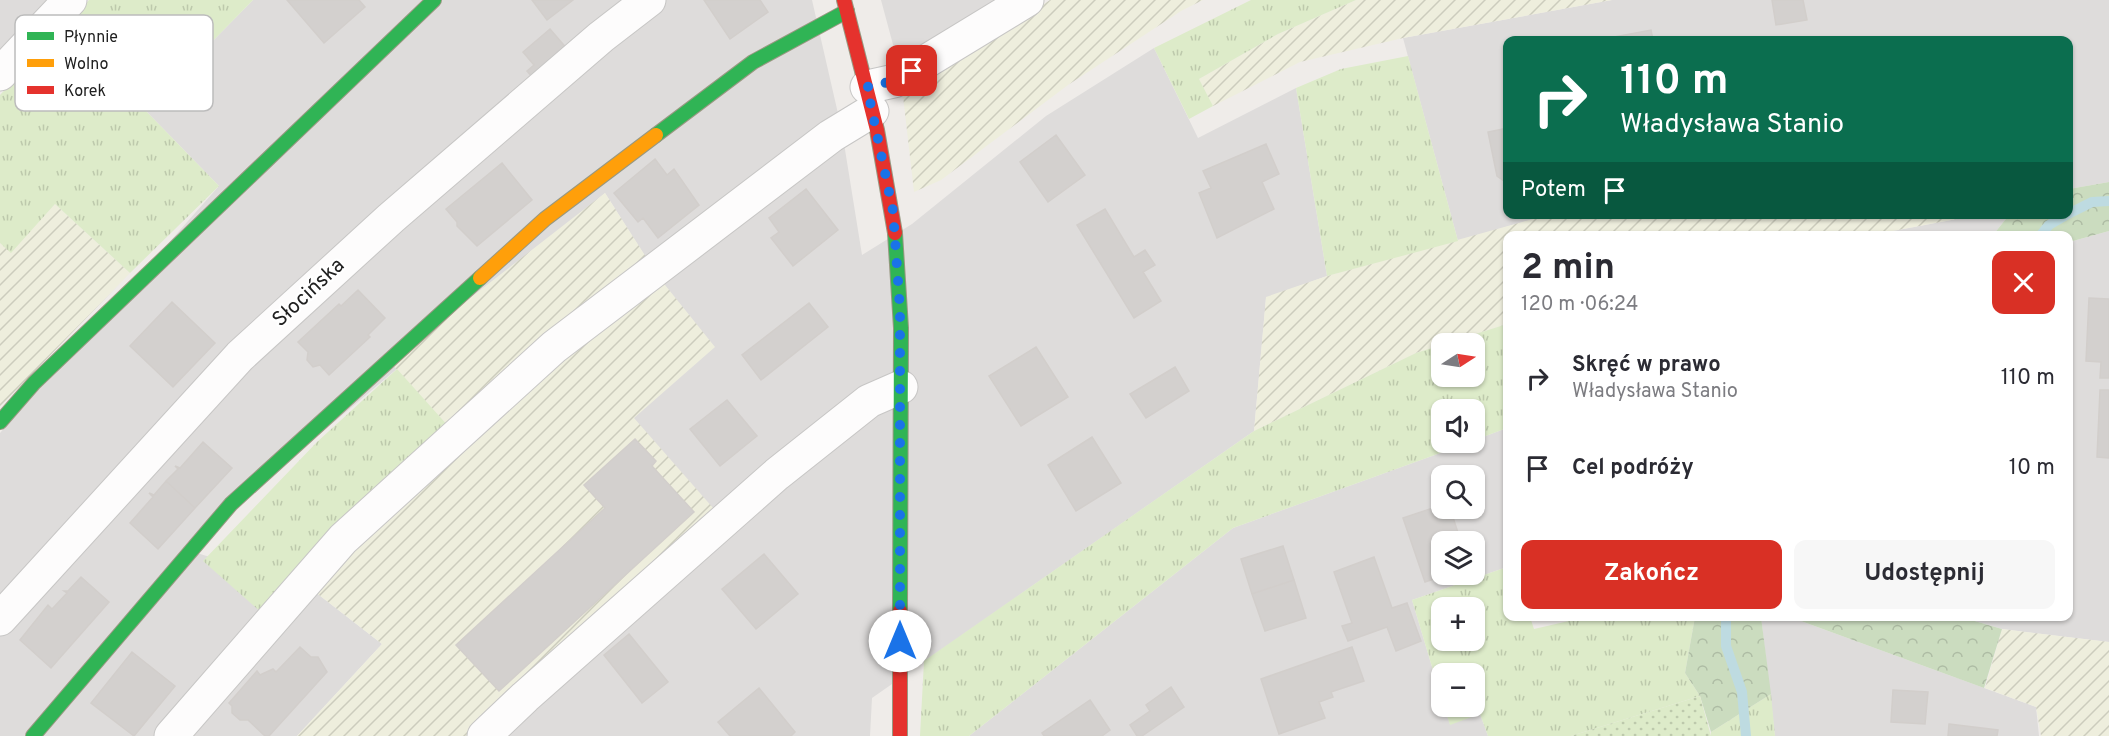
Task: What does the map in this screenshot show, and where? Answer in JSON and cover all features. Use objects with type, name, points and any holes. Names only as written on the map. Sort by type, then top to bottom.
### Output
[{"type":"street","points":[[56,15],[70,0]]},
{"type":"street","points":[[0,422],[42,375],[380,49],[434,0]]},
{"type":"street","name":"Słocińska","points":[[0,619],[240,356],[391,218],[601,37],[649,0]]},
{"type":"street","points":[[171,736],[343,539],[554,347],[831,136],[870,99],[894,81],[1027,0]]},
{"type":"street","points":[[33,736],[231,504],[545,219],[753,62],[845,6],[870,99],[893,211],[901,328],[900,736]]},
{"type":"street","points":[[0,74],[15,58]]},
{"type":"street","points":[[484,736],[533,689],[777,474],[870,401],[901,387]]},
{"type":"shaded area","points":[[0,0],[72,0],[58,15],[15,15],[15,62],[0,78]]},
{"type":"shaded area","points":[[253,0],[812,0],[842,131],[862,255],[912,224],[1046,116],[1154,48],[1198,138],[1296,88],[1327,276],[1266,298],[1254,431],[872,698],[870,736],[493,736],[634,418],[657,275],[605,193],[184,549],[310,588],[382,644],[297,736],[0,736],[0,433],[219,186],[146,111],[213,111],[213,41]]},
{"type":"shaded area","points":[[881,0],[1001,0],[922,49],[895,52]]},
{"type":"shaded area","points":[[1612,0],[2109,0],[2109,182],[2073,188],[2073,36],[1503,36],[1503,219],[1534,219],[1458,241],[1403,38]]},
{"type":"shaded area","points":[[1957,219],[2006,219],[1996,231],[1893,231]]},
{"type":"shaded area","points":[[2109,231],[2109,642],[2002,629],[1975,621],[2073,621],[2073,241]]},
{"type":"shaded area","points":[[1503,430],[1503,568],[1485,575],[1485,531],[1431,531],[1431,585],[1455,585],[1412,600],[1431,664],[1431,717],[1448,717],[1450,724],[1471,717],[1481,717],[1488,736],[969,736],[1233,528],[1440,453],[1485,453],[1485,436]]},
{"type":"shaded area","points":[[1761,621],[1801,621],[2036,707],[2039,736],[1775,736]]},
{"type":"green space","points":[[89,0],[253,0],[213,41],[213,15],[75,15]]},
{"type":"green space","points":[[1050,0],[1203,0],[1181,11],[1068,85],[941,180],[914,192],[903,96]]},
{"type":"green space","points":[[1251,0],[1356,0],[1278,34],[1199,79],[1213,106],[1189,119],[1154,48]]},
{"type":"green space","points":[[1356,0],[1612,0],[1403,38],[1300,62],[1213,106],[1199,79],[1278,34]]},
{"type":"green space","points":[[1408,56],[1458,241],[1327,276],[1296,88],[1341,69]]},
{"type":"green space","points":[[15,79],[15,111],[146,111],[219,186],[130,273],[55,204],[11,253],[0,243],[0,95]]},
{"type":"green space","points":[[2109,182],[2109,231],[2073,241],[2073,231],[1996,231],[2006,219],[2073,219],[2073,188]]},
{"type":"green space","points":[[605,193],[646,257],[450,428],[389,361]]},
{"type":"green space","points":[[55,204],[130,273],[0,407],[0,243],[11,252]]},
{"type":"green space","points":[[1534,219],[1957,219],[1893,231],[1503,231],[1503,325],[1479,333],[1431,333],[1431,348],[1416,353],[1254,431],[1266,297],[1327,276]]},
{"type":"green space","points":[[657,275],[715,347],[634,418],[714,509],[469,736],[297,736],[382,644],[310,588]]},
{"type":"green space","points":[[1503,325],[1503,430],[1485,436],[1485,399],[1431,399],[1431,453],[1440,453],[1233,528],[969,736],[920,736],[924,661],[1254,431],[1416,353],[1431,348],[1431,387],[1485,387],[1485,333],[1479,333]]},
{"type":"green space","points":[[397,369],[450,428],[262,613],[203,561],[317,442]]},
{"type":"green space","points":[[1503,568],[1503,621],[1531,621],[1534,629],[1569,621],[1694,621],[1685,673],[1700,696],[1571,736],[1488,736],[1481,717],[1485,717],[1485,663],[1431,664],[1412,600],[1455,585],[1485,585],[1485,575]]},
{"type":"green space","points":[[1694,621],[1762,621],[1771,694],[1711,732],[1700,696],[1685,673]]},
{"type":"green space","points":[[1801,621],[1975,621],[2002,629],[1984,688]]},
{"type":"green space","points":[[2002,629],[2109,642],[2109,736],[2041,736],[2036,707],[1985,688]]},
{"type":"green space","points":[[1771,694],[1775,736],[1711,736],[1711,732]]},
{"type":"green space","points":[[1700,696],[1711,736],[1571,736]]},
{"type":"green space","points":[[1447,717],[1472,717],[1450,725]]},
{"type":"building","points":[[287,0],[359,0],[365,7],[324,43]]},
{"type":"building","points":[[532,0],[573,0],[547,20]]},
{"type":"building","points":[[704,0],[760,0],[768,12],[730,39]]},
{"type":"building","points":[[1772,0],[1803,0],[1807,20],[1776,25]]},
{"type":"building","points":[[550,29],[568,50],[534,79],[527,71],[534,65],[523,52]]},
{"type":"building","points":[[1651,30],[1652,36],[1619,36]]},
{"type":"building","points":[[1503,129],[1503,180],[1497,176],[1488,132]]},
{"type":"building","points":[[1056,135],[1085,175],[1048,202],[1020,162]]},
{"type":"building","points":[[1266,144],[1279,174],[1262,182],[1274,209],[1217,238],[1199,193],[1211,188],[1203,171]]},
{"type":"building","points":[[655,159],[667,175],[674,169],[699,205],[658,238],[643,218],[638,222],[614,193]]},
{"type":"building","points":[[502,163],[532,200],[477,246],[457,226],[457,222],[446,209]]},
{"type":"building","points":[[806,189],[838,230],[793,266],[771,238],[779,232],[769,218]]},
{"type":"building","points":[[1105,209],[1134,257],[1145,250],[1155,265],[1143,272],[1161,301],[1134,318],[1077,225]]},
{"type":"building","points":[[358,290],[385,318],[368,335],[370,337],[329,375],[320,365],[313,367],[307,360],[308,352],[298,342],[339,304],[341,306]]},
{"type":"building","points":[[2089,298],[2109,299],[2109,378],[2100,378],[2101,362],[2086,361]]},
{"type":"building","points":[[172,302],[215,343],[173,387],[130,346]]},
{"type":"building","points":[[809,303],[828,327],[761,380],[742,355]]},
{"type":"building","points":[[1036,347],[1068,397],[1021,426],[989,376]]},
{"type":"building","points":[[1175,367],[1189,391],[1146,418],[1130,394]]},
{"type":"building","points":[[2100,390],[2109,390],[2109,458],[2097,457]]},
{"type":"building","points":[[727,400],[757,436],[720,466],[690,429]]},
{"type":"building","points":[[1092,437],[1121,483],[1076,511],[1048,465]]},
{"type":"building","points":[[635,439],[656,461],[652,466],[694,512],[499,691],[456,645],[605,508],[584,485]]},
{"type":"building","points":[[203,442],[232,468],[195,508],[166,481],[178,469],[175,466],[180,468]]},
{"type":"building","points":[[166,481],[195,508],[158,549],[130,523],[153,497],[149,493],[154,495]]},
{"type":"building","points":[[1431,509],[1431,519],[1454,519],[1457,531],[1431,531],[1431,580],[1425,582],[1403,518]]},
{"type":"building","points":[[1283,546],[1294,580],[1252,594],[1241,559]]},
{"type":"building","points":[[764,554],[798,594],[756,629],[722,589]]},
{"type":"building","points":[[1374,557],[1392,608],[1407,603],[1421,641],[1396,651],[1387,627],[1348,641],[1342,626],[1352,623],[1334,572]]},
{"type":"building","points":[[81,577],[109,602],[51,668],[20,640],[48,605],[52,609],[67,593],[64,591],[68,591]]},
{"type":"building","points":[[1294,580],[1306,618],[1265,631],[1252,594]]},
{"type":"building","points":[[629,634],[668,682],[642,703],[604,655]]},
{"type":"building","points":[[300,647],[311,657],[318,657],[327,672],[269,736],[265,736],[248,720],[240,720],[232,713],[232,706],[229,703],[257,671],[260,675],[273,669],[276,672]]},
{"type":"building","points":[[1352,647],[1364,681],[1331,692],[1333,697],[1319,702],[1325,718],[1279,734],[1261,679]]},
{"type":"building","points":[[132,652],[175,686],[134,736],[91,703]]},
{"type":"building","points":[[1171,687],[1184,707],[1142,736],[1137,736],[1130,725],[1150,711],[1146,705]]},
{"type":"building","points":[[759,688],[795,732],[791,736],[730,736],[718,722]]},
{"type":"building","points":[[1893,690],[1928,692],[1925,724],[1891,722]]},
{"type":"building","points":[[1090,700],[1110,730],[1102,736],[1044,736],[1042,733]]},
{"type":"building","points":[[1949,724],[1998,730],[1997,736],[1948,736]]},
{"type":"waterway","points":[[2073,212],[2092,202],[2109,201]]},
{"type":"waterway","points":[[2044,231],[2059,219]]},
{"type":"waterway","points":[[1726,621],[1726,646],[1742,692],[1746,736]]},
{"type":"traffic: fast","points":[[0,422],[34,383],[434,0]]},
{"type":"traffic: fast","points":[[656,135],[753,62],[847,11]]},
{"type":"traffic: fast","points":[[895,233],[901,328],[900,611]]},
{"type":"traffic: fast","points":[[33,736],[231,504],[480,278]]},
{"type":"traffic: slow","points":[[480,278],[545,219],[656,135]]},
{"type":"traffic: jam","points":[[844,0],[877,130],[895,233]]},
{"type":"traffic: jam","points":[[900,611],[900,736]]},
{"type":"route","points":[[900,641],[900,309],[893,211],[867,87],[894,81],[912,71]]}]
